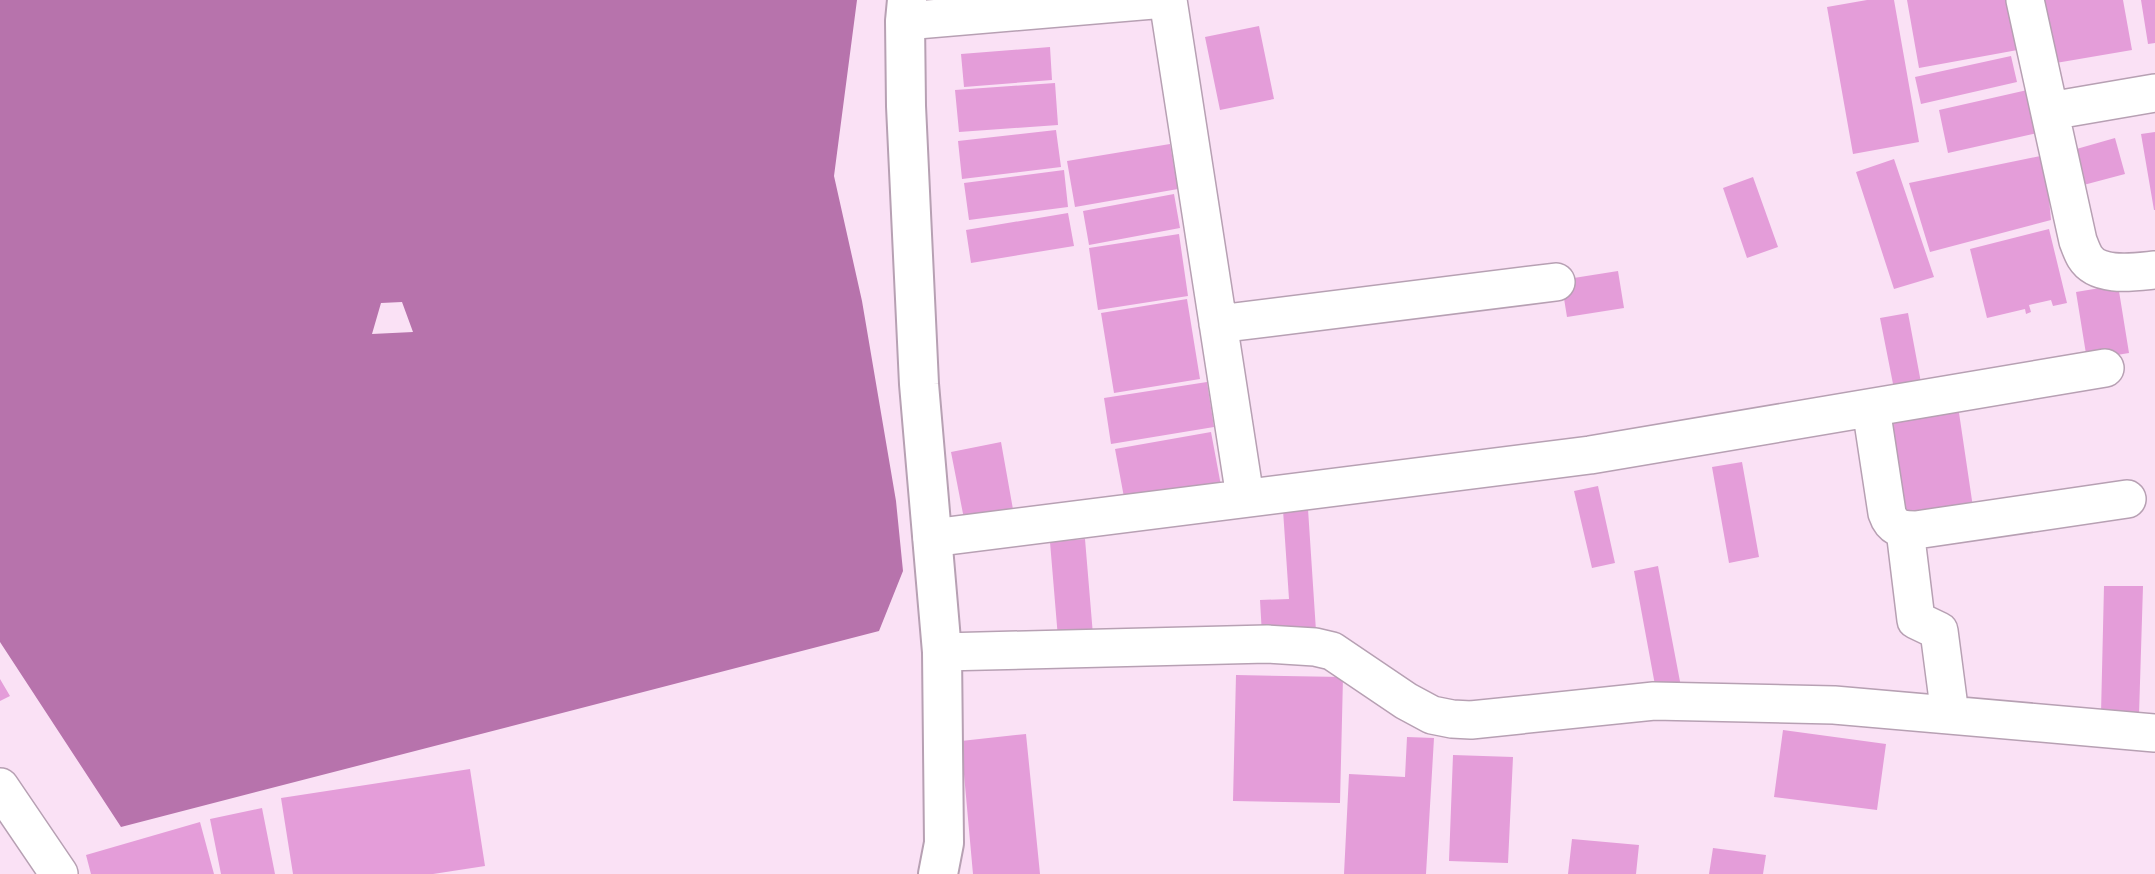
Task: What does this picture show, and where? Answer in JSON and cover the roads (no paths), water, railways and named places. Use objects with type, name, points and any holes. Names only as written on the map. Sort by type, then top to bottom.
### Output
[{"type":"main road","points":[[906,10],[907,120],[919,384],[942,652],[944,843],[939,874]]},
{"type":"street","points":[[906,10],[1153,0]]},
{"type":"street","points":[[1168,0],[1245,497]]},
{"type":"street","points":[[2025,0],[2078,241],[2086,259],[2100,269],[2124,272],[2155,270]]},
{"type":"street","points":[[2050,111],[2155,93]]},
{"type":"street","points":[[1218,324],[1556,282]]},
{"type":"street","points":[[932,538],[1590,456],[2105,368]]},
{"type":"street","points":[[1871,408],[1887,513],[1890,522],[1897,528],[1916,530],[2127,499]]},
{"type":"street","points":[[1905,530],[1916,620],[1939,631],[1950,715]]},
{"type":"street","points":[[942,652],[1267,644],[1315,647],[1332,651],[1406,701],[1432,715],[1452,719],[1471,720],[1654,701],[1834,705],[2155,733]]},
{"type":"street","points":[[0,787],[59,874]]}]
